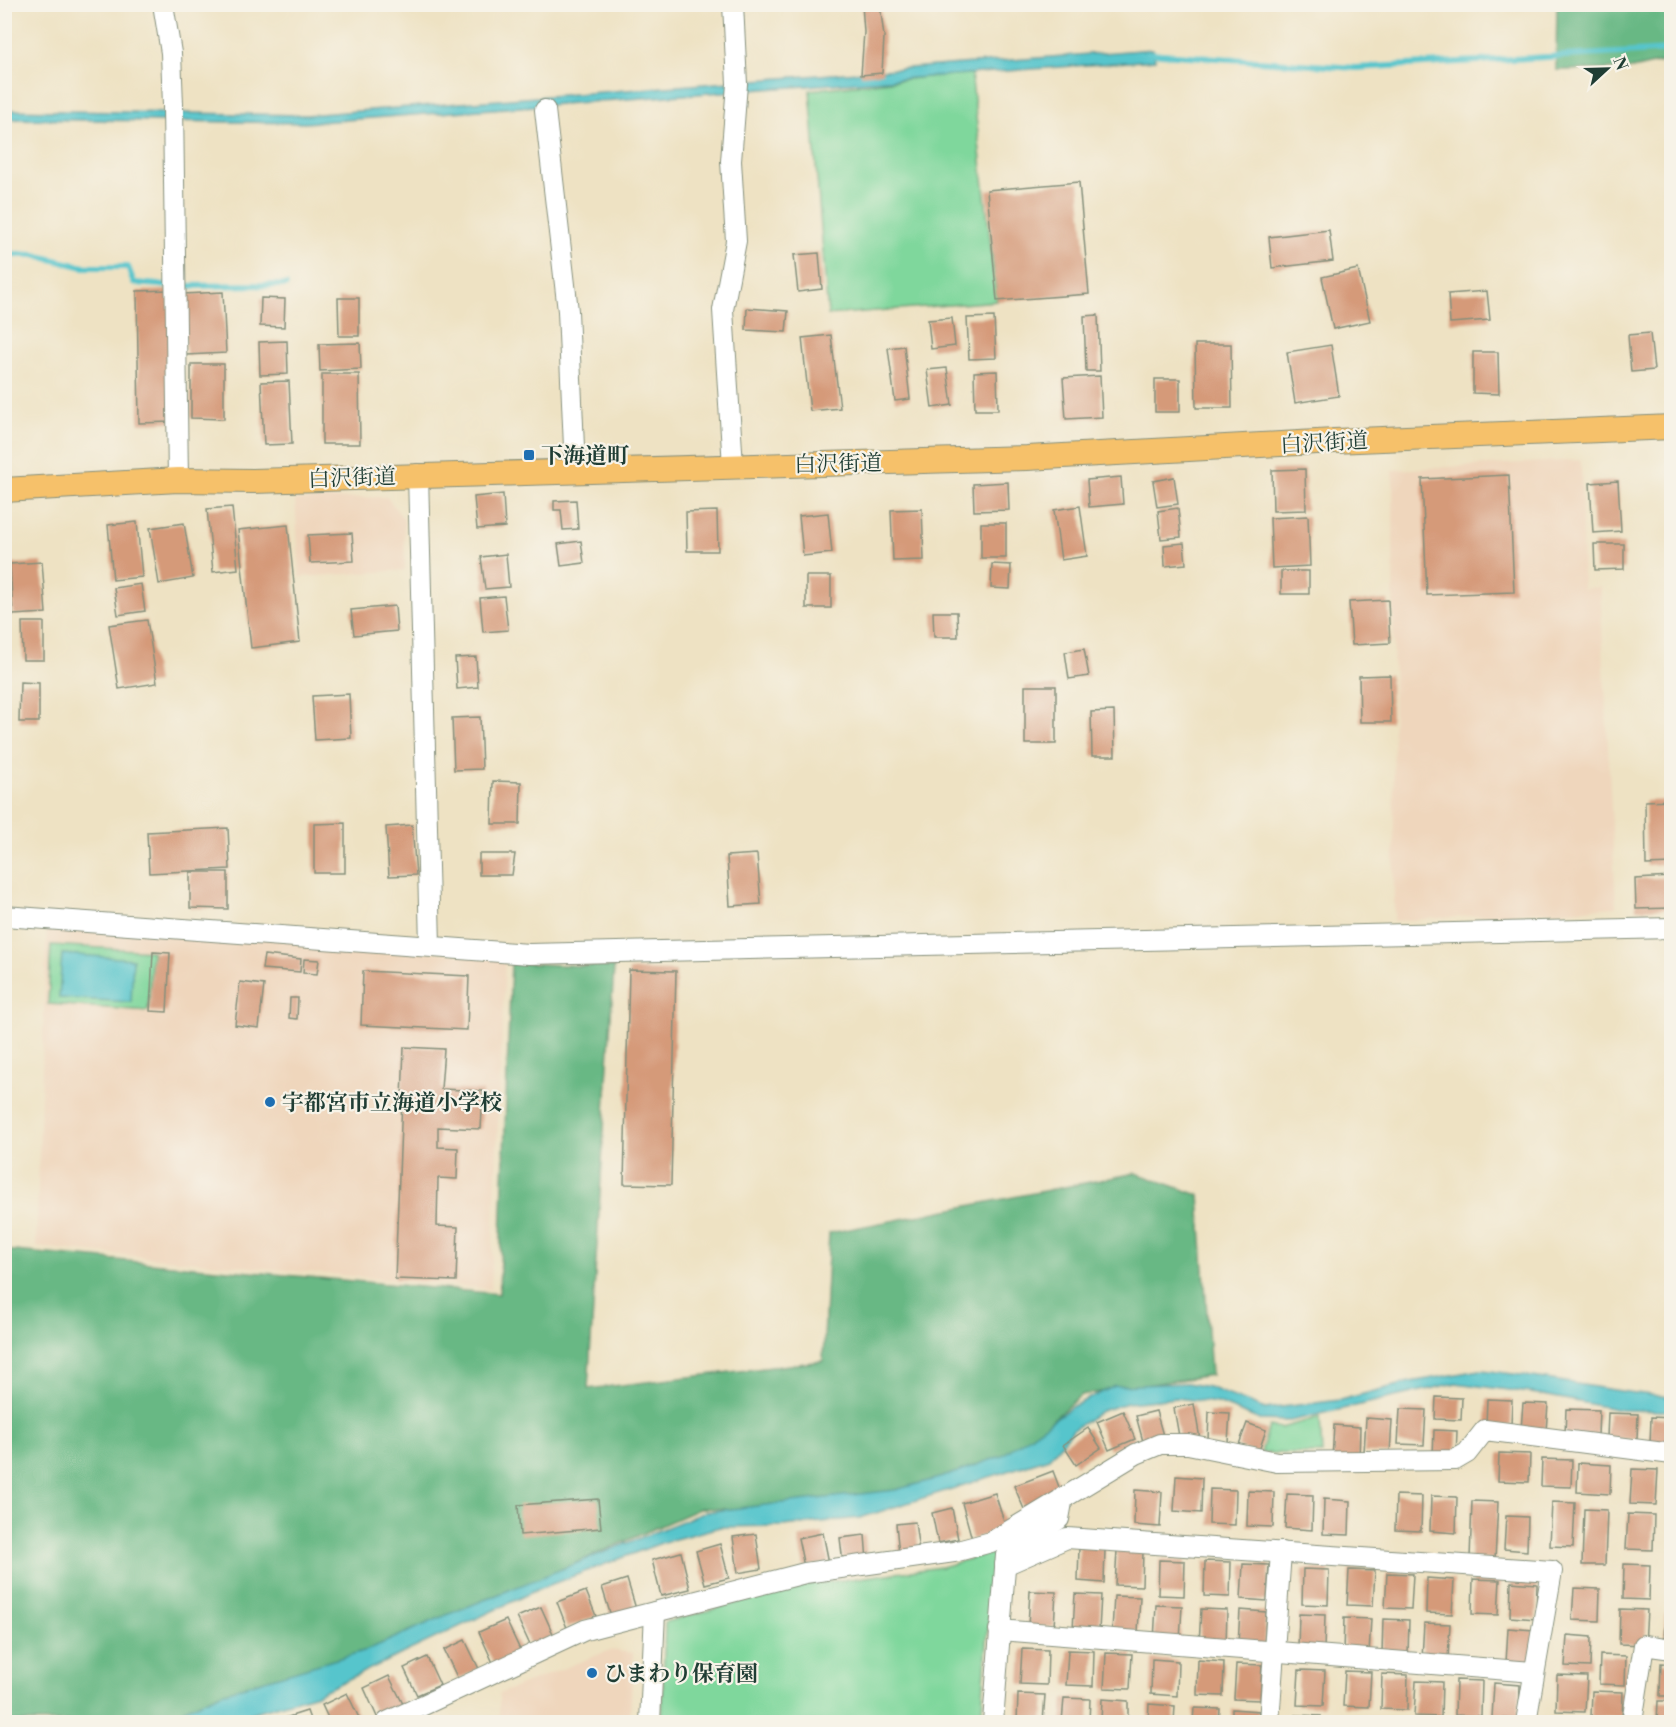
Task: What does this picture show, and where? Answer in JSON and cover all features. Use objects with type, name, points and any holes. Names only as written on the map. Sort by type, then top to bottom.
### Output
[{"type":"main road","name":"白沢街道","points":[[4,490],[178,480],[253,481],[418,474],[1027,458],[1334,441],[1671,427]]},
{"type":"street","points":[[163,4],[171,54],[173,94],[178,480]]},
{"type":"street","points":[[733,4],[737,84],[731,161],[736,241],[723,310],[733,466]]},
{"type":"street","points":[[545,110],[568,311],[575,470]]},
{"type":"street","points":[[418,474],[430,945]]},
{"type":"street","points":[[4,916],[530,954],[1671,928]]},
{"type":"street","points":[[387,1722],[585,1630],[805,1573],[954,1552],[991,1542],[1136,1454],[1160,1444],[1188,1444],[1277,1462],[1455,1460],[1467,1453],[1485,1430],[1671,1454]]},
{"type":"street","points":[[993,1722],[1006,1555],[1059,1519],[1063,1497]]},
{"type":"street","points":[[1005,1565],[1066,1538],[1552,1571],[1526,1722]]},
{"type":"street","points":[[1269,1722],[1281,1552]]},
{"type":"street","points":[[650,1722],[655,1612]]},
{"type":"street","points":[[999,1630],[1534,1672]]},
{"type":"street","points":[[1632,1722],[1644,1645],[1671,1649]]},
{"type":"shaded area","points":[[1581,460],[1583,589],[1600,587],[1616,907],[1394,921],[1393,470]]},
{"type":"shaded area","points":[[387,497],[404,520],[405,570],[300,577],[295,500]]},
{"type":"shaded area","name":"宇都宮市立海道小学校","points":[[47,921],[505,958],[491,1289],[36,1247]]},
{"type":"shaded area","name":"ひまわり保育園","points":[[610,1650],[633,1653],[630,1722],[499,1722],[499,1694]]},
{"type":"green space","points":[[1557,5],[1671,5],[1671,60],[1632,69],[1556,70]]},
{"type":"green space","points":[[971,72],[997,301],[828,315],[810,90]]},
{"type":"green space","points":[[51,945],[152,951],[148,1011],[48,1004]]},
{"type":"green space","points":[[511,963],[614,967],[588,1389],[823,1361],[829,1233],[1136,1173],[1199,1195],[1211,1375],[1081,1395],[992,1472],[815,1513],[701,1508],[373,1652],[174,1722],[5,1722],[4,1250],[499,1294]]},
{"type":"green space","points":[[1320,1417],[1322,1454],[1261,1453],[1269,1426],[1281,1428]]},
{"type":"green space","points":[[994,1552],[981,1722],[662,1722],[665,1622],[805,1585],[941,1567]]},
{"type":"water","points":[[1153,49],[1155,60],[305,123],[5,119],[5,110],[306,115]]},
{"type":"water","points":[[62,954],[133,959],[131,1002],[59,998]]},
{"type":"water","points":[[1480,1370],[1671,1397],[1671,1411],[1621,1410],[1538,1394],[1456,1383],[1290,1421],[1260,1420],[1218,1403],[1176,1398],[1127,1403],[1101,1411],[1073,1430],[1049,1458],[860,1518],[783,1526],[720,1527],[664,1542],[539,1589],[317,1694],[221,1722],[156,1722],[221,1693],[367,1650],[444,1616],[705,1512],[895,1490],[946,1476],[1001,1456],[1073,1406],[1115,1386],[1187,1383],[1208,1387],[1265,1409],[1340,1400],[1410,1382]]},
{"type":"building","points":[[862,4],[880,4],[884,37],[882,73],[861,75],[864,32]]},
{"type":"building","points":[[1079,182],[1089,294],[997,301],[987,190]]},
{"type":"building","points":[[1329,230],[1333,261],[1272,268],[1269,237]]},
{"type":"building","points":[[819,253],[822,289],[798,292],[794,255]]},
{"type":"building","points":[[1358,269],[1370,321],[1333,329],[1322,277]]},
{"type":"building","points":[[170,290],[172,422],[139,423],[137,291]]},
{"type":"building","points":[[1487,291],[1490,320],[1450,323],[1448,294]]},
{"type":"building","points":[[223,292],[226,353],[186,355],[183,294]]},
{"type":"building","points":[[261,298],[285,299],[284,327],[260,326]]},
{"type":"building","points":[[338,298],[359,298],[359,336],[339,336]]},
{"type":"building","points":[[747,308],[788,311],[786,332],[746,330]]},
{"type":"building","points":[[1098,315],[1100,371],[1086,371],[1084,316]]},
{"type":"building","points":[[994,317],[996,358],[969,359],[967,318]]},
{"type":"building","points":[[952,318],[955,346],[931,349],[928,320]]},
{"type":"building","points":[[1650,333],[1654,370],[1631,372],[1628,335]]},
{"type":"building","points":[[831,335],[840,408],[810,411],[802,338]]},
{"type":"building","points":[[287,341],[288,374],[260,375],[259,342]]},
{"type":"building","points":[[360,343],[361,369],[320,371],[319,344]]},
{"type":"building","points":[[1195,344],[1231,344],[1232,408],[1196,408]]},
{"type":"building","points":[[1331,345],[1339,396],[1295,403],[1287,352]]},
{"type":"building","points":[[904,346],[910,399],[895,401],[888,348]]},
{"type":"building","points":[[1473,352],[1498,352],[1499,394],[1473,393]]},
{"type":"building","points":[[191,364],[224,364],[224,419],[191,418]]},
{"type":"building","points":[[947,368],[952,405],[932,408],[927,370]]},
{"type":"building","points":[[997,371],[998,410],[975,410],[974,372]]},
{"type":"building","points":[[322,374],[359,374],[360,444],[322,444]]},
{"type":"building","points":[[1100,376],[1102,417],[1066,419],[1063,378]]},
{"type":"building","points":[[1155,379],[1180,379],[1180,412],[1155,412]]},
{"type":"building","points":[[289,381],[292,444],[264,445],[261,382]]},
{"type":"building","points":[[1305,469],[1306,510],[1273,511],[1272,470]]},
{"type":"building","points":[[1509,475],[1514,592],[1427,595],[1422,479]]},
{"type":"building","points":[[1121,477],[1123,504],[1089,507],[1087,480]]},
{"type":"building","points":[[1174,477],[1178,504],[1157,507],[1153,481]]},
{"type":"building","points":[[1618,481],[1621,531],[1593,533],[1590,483]]},
{"type":"building","points":[[1008,482],[1009,510],[974,511],[973,484]]},
{"type":"building","points":[[503,494],[505,527],[477,529],[474,497]]},
{"type":"building","points":[[576,500],[578,529],[563,530],[561,510],[554,510],[554,501]]},
{"type":"building","points":[[1080,506],[1087,556],[1061,560],[1054,510]]},
{"type":"building","points":[[232,507],[238,569],[213,572],[207,509]]},
{"type":"building","points":[[1178,508],[1181,537],[1161,539],[1158,511]]},
{"type":"building","points":[[922,509],[924,560],[893,561],[891,510]]},
{"type":"building","points":[[717,511],[718,551],[687,551],[686,512]]},
{"type":"building","points":[[828,513],[832,553],[803,556],[799,516]]},
{"type":"building","points":[[1308,516],[1310,566],[1272,568],[1270,518]]},
{"type":"building","points":[[137,522],[142,577],[113,580],[108,525]]},
{"type":"building","points":[[184,523],[193,578],[159,584],[150,528]]},
{"type":"building","points":[[981,523],[1006,523],[1006,558],[981,558]]},
{"type":"building","points":[[288,525],[300,642],[251,648],[238,530]]},
{"type":"building","points":[[352,533],[354,561],[310,563],[308,535]]},
{"type":"building","points":[[581,541],[584,563],[561,566],[558,544]]},
{"type":"building","points":[[1184,543],[1186,564],[1165,566],[1164,545]]},
{"type":"building","points":[[1594,544],[1624,544],[1624,569],[1595,570]]},
{"type":"building","points":[[506,554],[509,587],[485,589],[481,557]]},
{"type":"building","points":[[42,562],[46,613],[13,615],[10,564]]},
{"type":"building","points":[[992,564],[1011,565],[1010,589],[991,588]]},
{"type":"building","points":[[1281,571],[1309,571],[1309,594],[1281,594]]},
{"type":"building","points":[[806,576],[831,576],[831,608],[806,608]]},
{"type":"building","points":[[141,584],[145,611],[118,615],[114,588]]},
{"type":"building","points":[[504,596],[508,630],[483,632],[480,598]]},
{"type":"building","points":[[1388,600],[1390,643],[1352,645],[1349,602]]},
{"type":"building","points":[[395,606],[397,631],[354,635],[351,610]]},
{"type":"building","points":[[933,612],[957,612],[958,637],[934,637]]},
{"type":"building","points":[[147,620],[157,683],[119,689],[109,625]]},
{"type":"building","points":[[22,622],[44,622],[44,660],[23,660]]},
{"type":"building","points":[[1084,649],[1089,676],[1069,679],[1065,652]]},
{"type":"building","points":[[476,657],[478,687],[457,689],[455,658]]},
{"type":"building","points":[[1390,675],[1391,722],[1360,722],[1359,676]]},
{"type":"building","points":[[20,682],[39,683],[39,722],[19,722]]},
{"type":"building","points":[[1025,686],[1056,686],[1056,744],[1025,744]]},
{"type":"building","points":[[349,694],[351,738],[315,740],[312,696]]},
{"type":"building","points":[[1114,711],[1115,756],[1092,756],[1091,712]]},
{"type":"building","points":[[480,717],[482,769],[454,770],[452,718]]},
{"type":"building","points":[[493,781],[521,782],[520,824],[492,824]]},
{"type":"building","points":[[1672,800],[1672,864],[1646,865],[1645,801]]},
{"type":"building","points":[[345,823],[345,873],[314,873],[314,824]]},
{"type":"building","points":[[412,825],[416,875],[389,876],[386,827]]},
{"type":"building","points":[[228,828],[230,869],[149,873],[147,832]]},
{"type":"building","points":[[479,854],[515,854],[512,875],[479,875]]},
{"type":"building","points":[[757,854],[761,904],[730,906],[727,856]]},
{"type":"building","points":[[190,872],[228,872],[228,909],[190,908]]},
{"type":"building","points":[[1672,877],[1672,908],[1636,909],[1635,879]]},
{"type":"building","points":[[153,952],[170,953],[167,1012],[150,1011]]},
{"type":"building","points":[[264,955],[301,959],[300,972],[262,969]]},
{"type":"building","points":[[304,959],[319,960],[317,974],[303,973]]},
{"type":"building","points":[[629,970],[676,971],[671,1185],[624,1184]]},
{"type":"building","points":[[363,971],[469,976],[467,1030],[361,1025]]},
{"type":"building","points":[[240,982],[264,985],[259,1028],[235,1025]]},
{"type":"building","points":[[290,998],[298,998],[297,1019],[289,1018]]},
{"type":"building","points":[[404,1047],[444,1049],[441,1089],[483,1091],[481,1129],[438,1127],[438,1147],[458,1148],[457,1179],[438,1178],[437,1226],[458,1227],[456,1281],[395,1279]]},
{"type":"building","points":[[1436,1397],[1462,1398],[1461,1420],[1435,1419]]},
{"type":"building","points":[[1487,1399],[1512,1400],[1511,1426],[1486,1425]]},
{"type":"building","points":[[1523,1403],[1548,1404],[1546,1431],[1521,1430]]},
{"type":"building","points":[[1194,1404],[1200,1439],[1180,1442],[1174,1408]]},
{"type":"building","points":[[1400,1409],[1426,1410],[1424,1445],[1398,1444]]},
{"type":"building","points":[[1566,1409],[1599,1410],[1598,1436],[1565,1435]]},
{"type":"building","points":[[1123,1411],[1135,1439],[1109,1450],[1097,1422]]},
{"type":"building","points":[[1156,1411],[1164,1439],[1144,1445],[1136,1416]]},
{"type":"building","points":[[1209,1412],[1230,1413],[1228,1442],[1208,1441]]},
{"type":"building","points":[[1608,1413],[1638,1414],[1637,1439],[1607,1438]]},
{"type":"building","points":[[1651,1417],[1672,1418],[1672,1446],[1650,1445]]},
{"type":"building","points":[[1366,1418],[1392,1420],[1390,1454],[1364,1453]]},
{"type":"building","points":[[1247,1423],[1266,1430],[1258,1454],[1238,1447]]},
{"type":"building","points":[[1334,1425],[1360,1427],[1359,1461],[1332,1460]]},
{"type":"building","points":[[1088,1428],[1101,1448],[1076,1465],[1063,1445]]},
{"type":"building","points":[[1434,1430],[1457,1431],[1456,1457],[1433,1456]]},
{"type":"building","points":[[1499,1453],[1530,1454],[1529,1482],[1498,1481]]},
{"type":"building","points":[[1542,1459],[1572,1460],[1571,1487],[1541,1486]]},
{"type":"building","points":[[1578,1463],[1611,1465],[1610,1494],[1577,1492]]},
{"type":"building","points":[[1632,1469],[1658,1470],[1656,1505],[1630,1504]]},
{"type":"building","points":[[1053,1471],[1062,1495],[1024,1509],[1014,1486]]},
{"type":"building","points":[[1176,1476],[1202,1478],[1201,1513],[1174,1511]]},
{"type":"building","points":[[1210,1489],[1236,1490],[1235,1525],[1209,1524]]},
{"type":"building","points":[[1135,1490],[1162,1492],[1160,1527],[1134,1525]]},
{"type":"building","points":[[1248,1491],[1274,1492],[1273,1527],[1247,1526]]},
{"type":"building","points":[[995,1493],[1006,1528],[972,1539],[962,1503]]},
{"type":"building","points":[[1287,1494],[1313,1495],[1312,1530],[1285,1528]]},
{"type":"building","points":[[1396,1495],[1422,1496],[1421,1531],[1395,1530]]},
{"type":"building","points":[[1431,1496],[1457,1497],[1456,1533],[1430,1531]]},
{"type":"building","points":[[598,1499],[601,1528],[520,1535],[518,1505]]},
{"type":"building","points":[[1324,1499],[1350,1501],[1349,1535],[1323,1534]]},
{"type":"building","points":[[1472,1501],[1498,1502],[1495,1560],[1470,1559]]},
{"type":"building","points":[[1552,1502],[1575,1503],[1573,1547],[1550,1546]]},
{"type":"building","points":[[952,1508],[958,1539],[938,1543],[932,1513]]},
{"type":"building","points":[[1584,1509],[1607,1510],[1605,1565],[1582,1565]]},
{"type":"building","points":[[1628,1514],[1654,1515],[1653,1550],[1626,1549]]},
{"type":"building","points":[[1506,1516],[1528,1517],[1527,1551],[1504,1549]]},
{"type":"building","points":[[915,1522],[919,1551],[899,1554],[896,1524]]},
{"type":"building","points":[[823,1533],[829,1563],[804,1567],[798,1538]]},
{"type":"building","points":[[756,1534],[761,1569],[738,1573],[733,1537]]},
{"type":"building","points":[[865,1535],[867,1561],[843,1563],[840,1538]]},
{"type":"building","points":[[720,1544],[729,1578],[705,1584],[696,1551]]},
{"type":"building","points":[[1079,1546],[1105,1548],[1104,1583],[1078,1581]]},
{"type":"building","points":[[1117,1550],[1143,1551],[1142,1586],[1115,1585]]},
{"type":"building","points":[[681,1552],[690,1589],[661,1596],[652,1560]]},
{"type":"building","points":[[1159,1560],[1185,1561],[1184,1596],[1158,1595]]},
{"type":"building","points":[[1205,1561],[1231,1562],[1230,1597],[1204,1596]]},
{"type":"building","points":[[1243,1564],[1269,1565],[1267,1601],[1241,1599]]},
{"type":"building","points":[[1624,1564],[1650,1565],[1649,1600],[1623,1599]]},
{"type":"building","points":[[1303,1569],[1329,1570],[1328,1605],[1302,1604]]},
{"type":"building","points":[[1349,1570],[1375,1571],[1373,1606],[1347,1605]]},
{"type":"building","points":[[1387,1573],[1413,1574],[1411,1609],[1385,1608]]},
{"type":"building","points":[[1427,1578],[1454,1580],[1452,1614],[1426,1613]]},
{"type":"building","points":[[627,1579],[636,1609],[611,1616],[602,1587]]},
{"type":"building","points":[[1473,1579],[1500,1580],[1498,1615],[1472,1614]]},
{"type":"building","points":[[1511,1582],[1537,1584],[1536,1619],[1510,1617]]},
{"type":"building","points":[[1574,1588],[1600,1589],[1599,1621],[1572,1620]]},
{"type":"building","points":[[586,1591],[596,1616],[567,1628],[557,1602]]},
{"type":"building","points":[[1030,1591],[1056,1592],[1054,1627],[1028,1626]]},
{"type":"building","points":[[1075,1594],[1101,1595],[1099,1631],[1073,1629]]},
{"type":"building","points":[[1114,1596],[1140,1597],[1138,1632],[1112,1631]]},
{"type":"building","points":[[1156,1605],[1182,1606],[1180,1641],[1154,1640]]},
{"type":"building","points":[[541,1607],[554,1636],[531,1647],[517,1617]]},
{"type":"building","points":[[1201,1609],[1227,1610],[1226,1645],[1199,1644]]},
{"type":"building","points":[[1620,1609],[1647,1610],[1645,1645],[1619,1644]]},
{"type":"building","points":[[1240,1610],[1266,1612],[1264,1646],[1238,1645]]},
{"type":"building","points":[[1665,1613],[1672,1613],[1672,1648],[1664,1648]]},
{"type":"building","points":[[1299,1614],[1325,1615],[1324,1650],[1298,1649]]},
{"type":"building","points":[[1344,1618],[1371,1619],[1369,1654],[1343,1653]]},
{"type":"building","points":[[1383,1619],[1409,1620],[1408,1655],[1382,1654]]},
{"type":"building","points":[[506,1620],[521,1652],[494,1665],[479,1632]]},
{"type":"building","points":[[1424,1623],[1450,1624],[1448,1659],[1422,1658]]},
{"type":"building","points":[[1508,1628],[1534,1630],[1532,1665],[1506,1663]]},
{"type":"building","points":[[1567,1635],[1591,1637],[1590,1667],[1565,1666]]},
{"type":"building","points":[[465,1640],[479,1669],[458,1679],[444,1650]]},
{"type":"building","points":[[1022,1649],[1048,1650],[1047,1685],[1020,1684]]},
{"type":"building","points":[[1068,1650],[1094,1651],[1093,1686],[1066,1685]]},
{"type":"building","points":[[1106,1653],[1132,1654],[1130,1689],[1104,1688]]},
{"type":"building","points":[[1600,1655],[1626,1656],[1625,1685],[1599,1684]]},
{"type":"building","points":[[427,1657],[440,1685],[417,1695],[404,1668]]},
{"type":"building","points":[[1152,1659],[1178,1661],[1177,1696],[1151,1694]]},
{"type":"building","points":[[1198,1660],[1224,1662],[1223,1696],[1197,1695]]},
{"type":"building","points":[[1661,1663],[1672,1664],[1672,1696],[1660,1696]]},
{"type":"building","points":[[1236,1664],[1262,1665],[1260,1700],[1234,1699]]},
{"type":"building","points":[[1299,1670],[1325,1671],[1323,1706],[1297,1705]]},
{"type":"building","points":[[1345,1671],[1371,1672],[1369,1707],[1343,1706]]},
{"type":"building","points":[[1382,1674],[1408,1675],[1407,1710],[1381,1709]]},
{"type":"building","points":[[1557,1675],[1587,1676],[1585,1712],[1556,1711]]},
{"type":"building","points":[[389,1676],[404,1706],[378,1719],[364,1688]]},
{"type":"building","points":[[1456,1680],[1482,1681],[1481,1716],[1455,1715]]},
{"type":"building","points":[[1416,1681],[1442,1682],[1441,1717],[1414,1716]]},
{"type":"building","points":[[1494,1683],[1520,1685],[1519,1719],[1492,1718]]},
{"type":"building","points":[[1592,1691],[1623,1692],[1622,1718],[1591,1717]]},
{"type":"building","points":[[347,1693],[361,1722],[330,1722],[322,1705]]},
{"type":"building","points":[[1018,1694],[1045,1695],[1043,1722],[1017,1722]]},
{"type":"building","points":[[1064,1698],[1090,1699],[1089,1722],[1062,1722]]},
{"type":"building","points":[[1102,1699],[1128,1701],[1128,1722],[1101,1722]]},
{"type":"building","points":[[1658,1701],[1672,1701],[1672,1722],[1657,1722]]},
{"type":"building","points":[[1149,1704],[1175,1706],[1174,1722],[1148,1722]]},
{"type":"building","points":[[1194,1708],[1220,1709],[1219,1722],[1193,1722]]},
{"type":"building","points":[[1232,1709],[1259,1711],[1258,1722],[1232,1722]]},
{"type":"building","points":[[307,1711],[311,1722],[286,1722],[285,1718]]},
{"type":"building","points":[[1295,1715],[1321,1716],[1321,1722],[1295,1722]]},
{"type":"building","points":[[1550,1718],[1576,1719],[1576,1722],[1550,1722]]},
{"type":"waterway","points":[[1148,53],[1355,68],[1672,50]]},
{"type":"waterway","points":[[4,254],[34,255],[84,267],[128,267],[134,283],[171,286]]},
{"type":"waterway","points":[[181,286],[286,285]]},
{"type":"place","name":"下海道町","points":[[529,455]]},
{"type":"place","name":"宇都宮市立海道小学校","points":[[270,1102]]},
{"type":"place","name":"ひまわり保育園","points":[[592,1673]]}]
